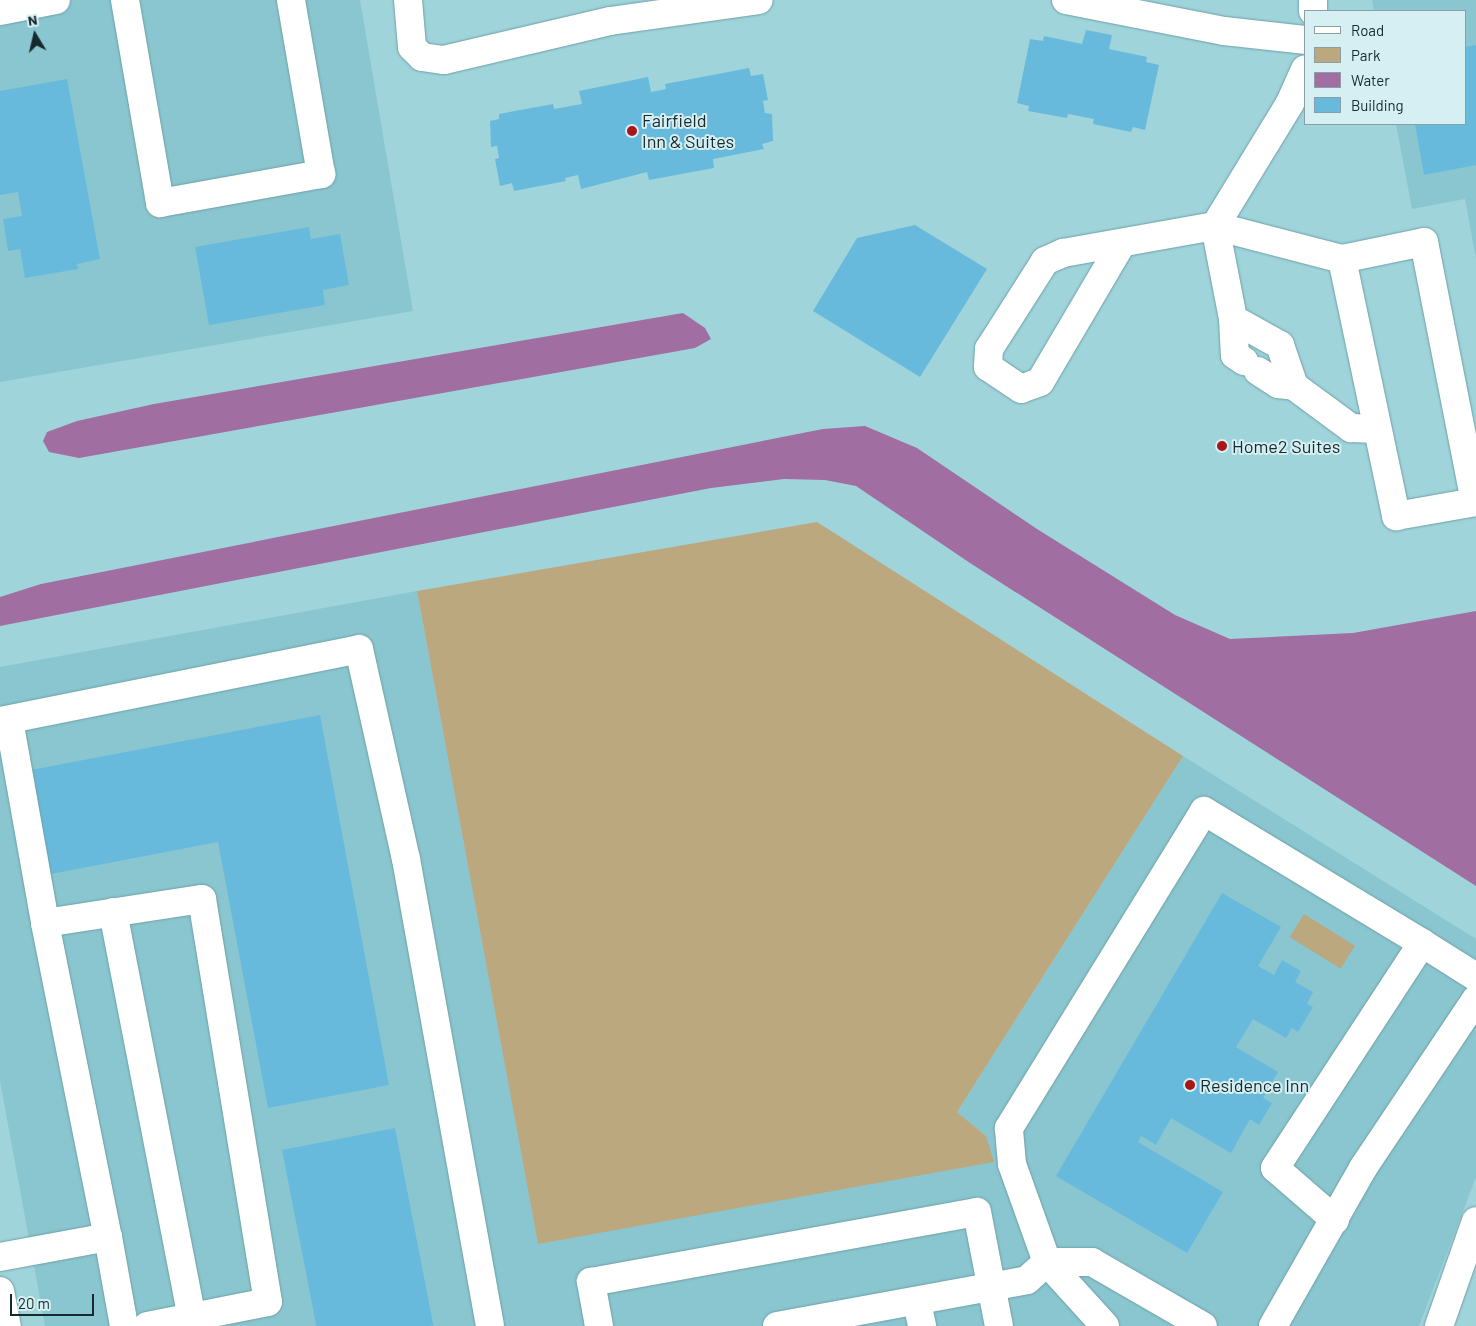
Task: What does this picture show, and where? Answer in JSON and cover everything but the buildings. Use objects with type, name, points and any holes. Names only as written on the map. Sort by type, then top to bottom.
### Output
[{"type":"street","points":[[0,11],[56,0]]},
{"type":"street","points":[[125,0],[160,202],[321,174],[291,0]]},
{"type":"street","points":[[408,0],[412,47],[422,57],[444,60],[610,21],[759,0]]},
{"type":"street","points":[[1066,0],[1224,31],[1304,40]]},
{"type":"street","points":[[1304,70],[1290,103],[1215,226],[1233,319],[1236,355],[1278,384],[1294,386],[1352,428],[1377,429]]},
{"type":"street","points":[[1122,242],[1040,382],[1021,389],[988,367],[989,349],[1045,261],[1063,253],[1122,242],[1215,226],[1342,259],[1424,242],[1475,502],[1396,516],[1342,259]]},
{"type":"street","points":[[1233,319],[1280,345],[1294,386]]},
{"type":"street","points":[[124,1326],[108,1236],[5,720],[359,649],[406,859],[490,1326]]},
{"type":"street","points":[[1105,1326],[1047,1262],[1012,1164],[1009,1128],[1204,811],[1476,977]]},
{"type":"street","points":[[45,923],[202,899],[268,1302],[148,1326]]},
{"type":"street","points":[[113,912],[192,1317]]},
{"type":"street","points":[[1335,1220],[1275,1168],[1422,944]]},
{"type":"street","points":[[1273,1326],[1363,1168],[1476,999]]},
{"type":"street","points":[[599,1326],[591,1282],[976,1212],[999,1326]]},
{"type":"street","points":[[1439,1326],[1476,1220]]},
{"type":"street","points":[[0,1257],[108,1236]]},
{"type":"street","points":[[777,1326],[919,1314],[990,1288],[1027,1280],[1047,1262],[1092,1262],[1203,1326]]},
{"type":"street","points":[[0,1291],[7,1326]]},
{"type":"shaded area","points":[[0,0],[360,0],[413,311],[0,382]]},
{"type":"shaded area","points":[[1372,0],[1476,0],[1476,259],[1465,199],[1412,209],[1396,125],[1466,125],[1466,10],[1374,10]]},
{"type":"shaded area","points":[[417,591],[538,1243],[986,1136],[957,1112],[1183,756],[1476,939],[1476,1177],[1419,1326],[45,1326],[0,1081],[0,667]]},
{"type":"green space","points":[[817,522],[1183,756],[957,1112],[986,1136],[994,1162],[538,1244],[417,591]]},
{"type":"green space","points":[[1304,914],[1355,946],[1341,969],[1290,937]]},
{"type":"water","points":[[683,313],[705,328],[711,339],[695,348],[79,458],[49,452],[43,441],[47,432],[77,421],[154,404]]},
{"type":"water","points":[[865,426],[917,448],[1037,529],[1175,615],[1230,639],[1353,633],[1476,611],[1476,886],[970,563],[856,486],[825,480],[784,479],[711,488],[0,626],[0,597],[41,584],[823,429]]},
{"type":"place","name":"Fairfield Inn & Suites","points":[[632,131]]},
{"type":"place","name":"Home2 Suites","points":[[1222,446]]},
{"type":"place","name":"Residence Inn","points":[[1190,1085]]}]
